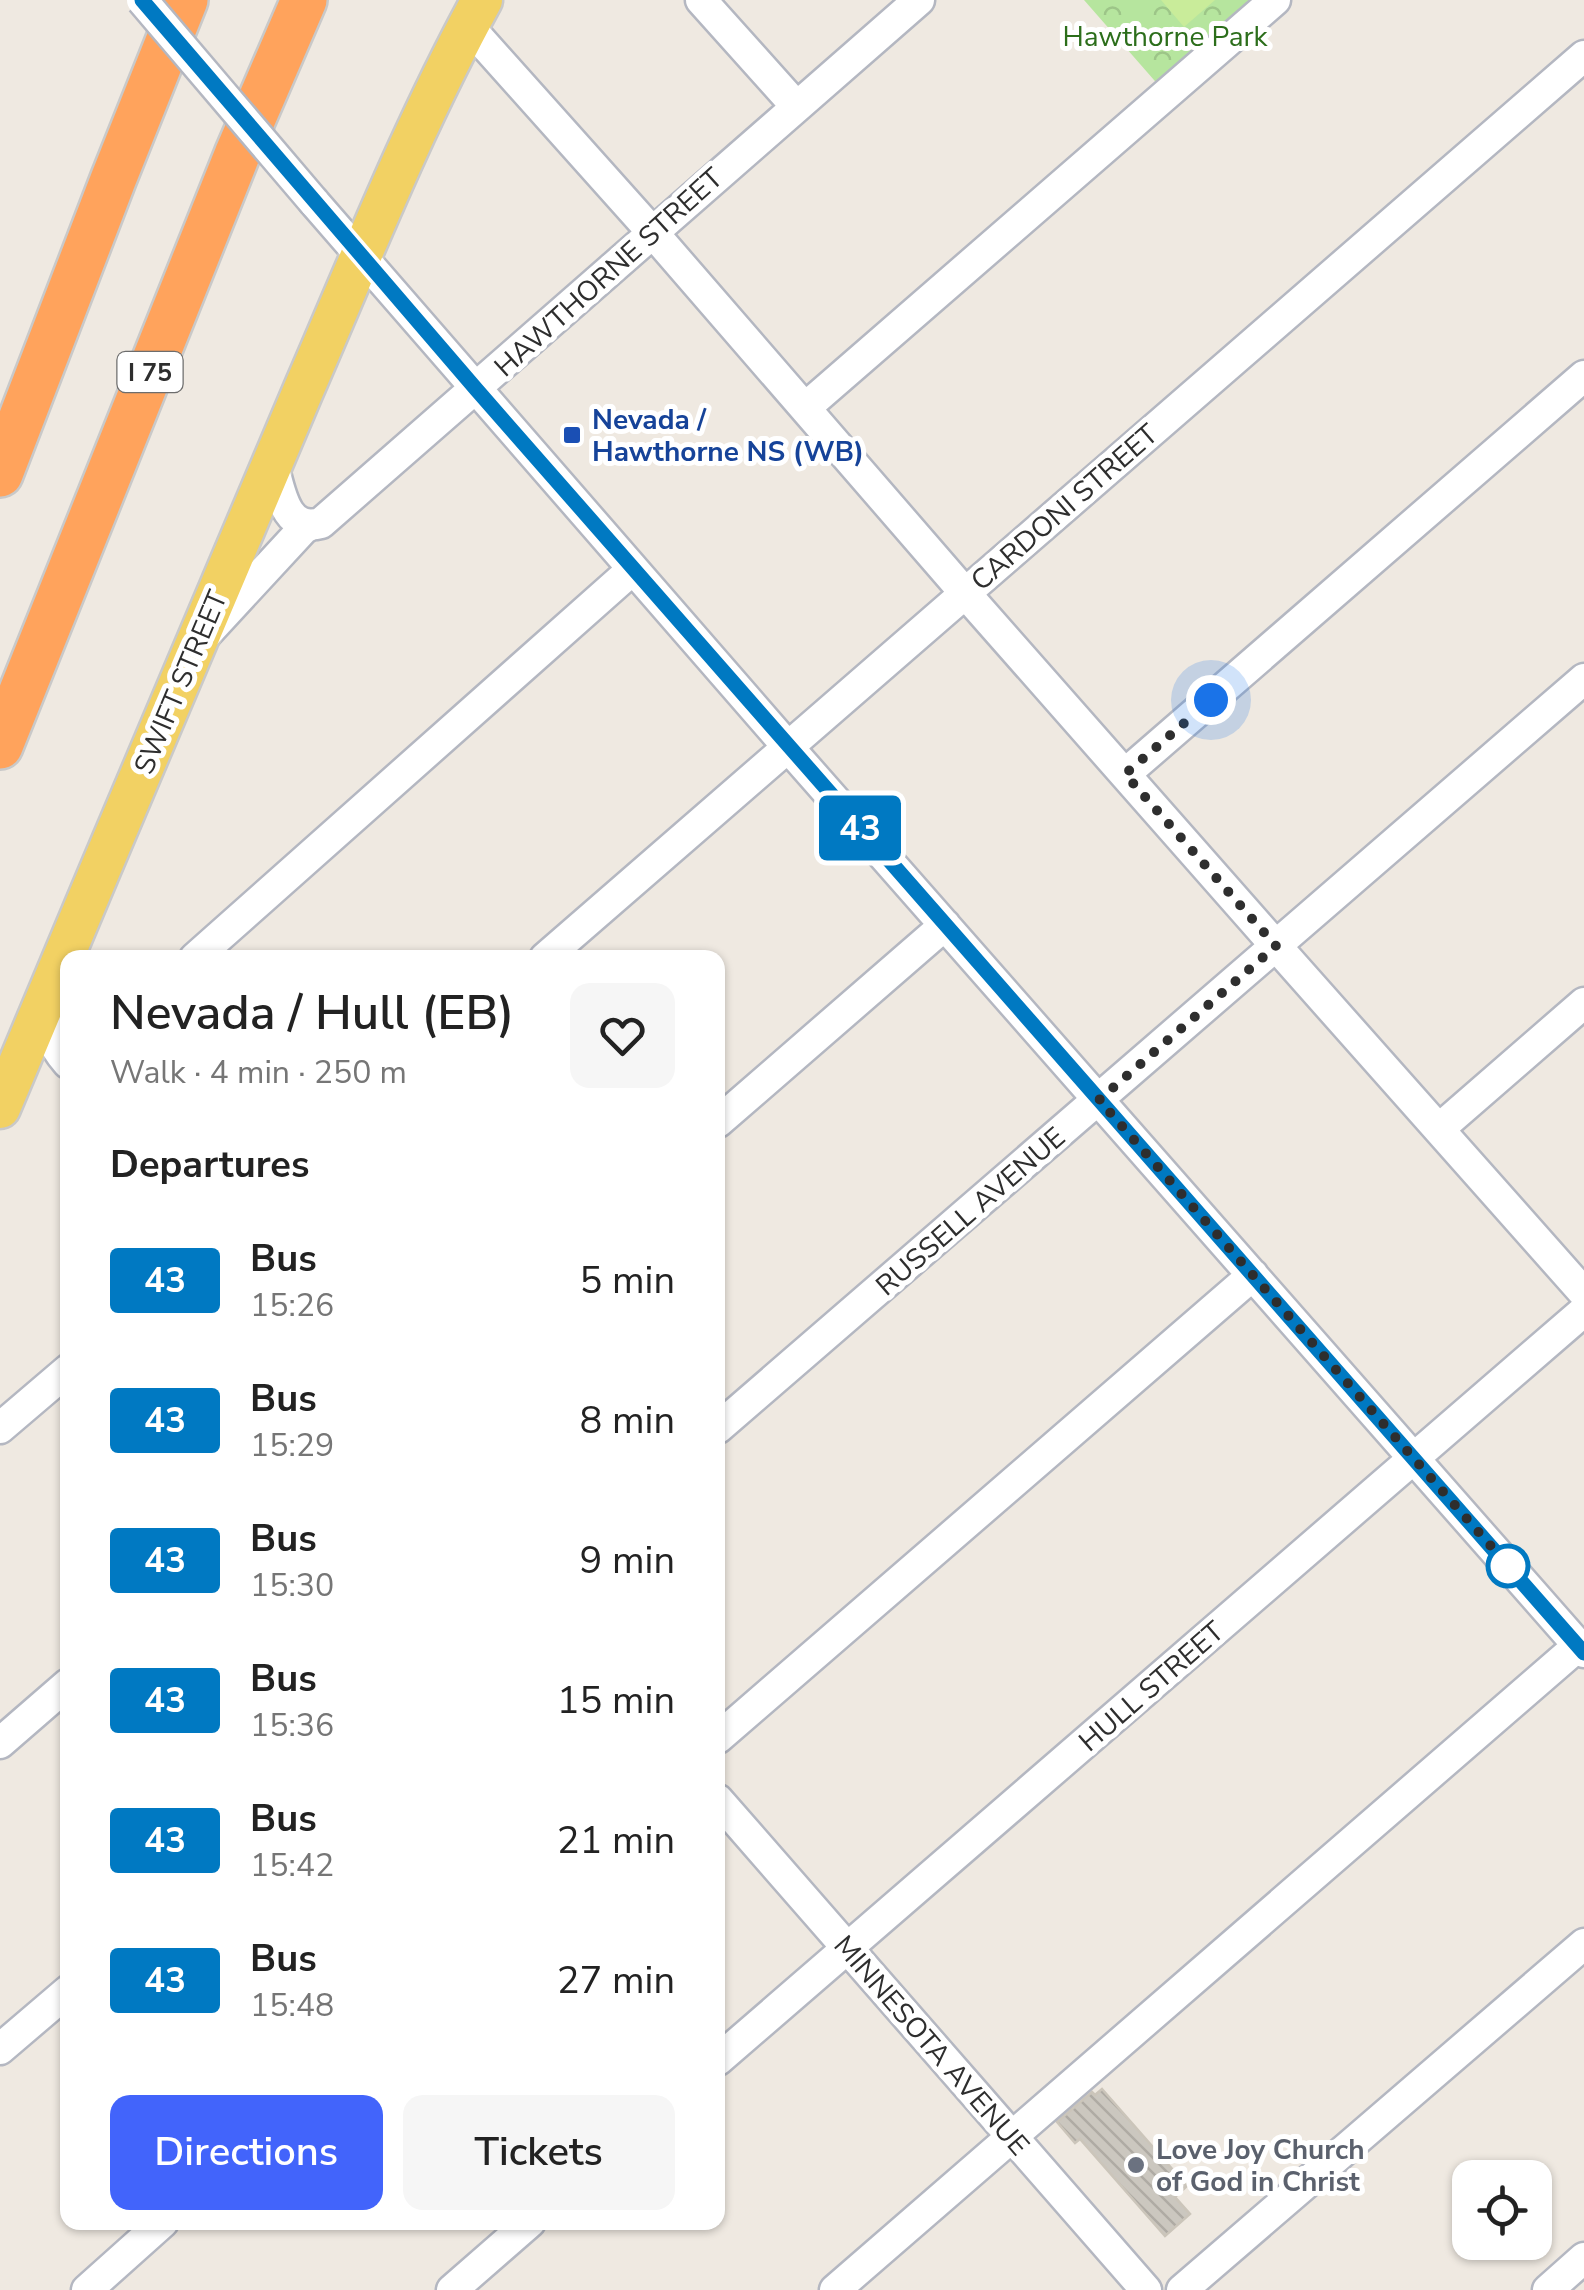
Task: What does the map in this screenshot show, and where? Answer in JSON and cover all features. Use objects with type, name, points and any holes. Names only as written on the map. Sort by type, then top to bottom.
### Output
[{"type":"highway","points":[[0,474],[185,0]]},
{"type":"highway","name":"I 75","points":[[0,746],[236,155],[304,0]]},
{"type":"main road","name":"SWIFT STREET","points":[[65,950],[414,134],[475,13]]},
{"type":"main road","name":"SWIFT STREET","points":[[0,1108],[60,963]]},
{"type":"street","points":[[142,0],[633,569],[1581,1649],[835,2290]]},
{"type":"street","points":[[702,0],[796,106]]},
{"type":"street","name":"HAWTHORNE STREET","points":[[195,646],[304,528],[321,523],[919,0]]},
{"type":"street","points":[[805,408],[1275,0]]},
{"type":"street","points":[[475,13],[654,234],[965,593],[1584,1293]]},
{"type":"street","name":"CARDONI STREET","points":[[553,950],[1584,56]]},
{"type":"street","points":[[1125,774],[1584,376]]},
{"type":"street","points":[[272,462],[292,519],[311,525]]},
{"type":"street","points":[[204,950],[633,569]]},
{"type":"street","name":"RUSSELL AVENUE","points":[[725,1422],[1584,679]]},
{"type":"street","points":[[725,1116],[945,925]]},
{"type":"street","points":[[48,991],[47,1023],[51,1040],[60,1053]]},
{"type":"street","points":[[1439,1130],[1584,1003]]},
{"type":"street","points":[[28,1042],[60,1060]]},
{"type":"street","points":[[725,1732],[1253,1275]]},
{"type":"street","name":"HULL STREET","points":[[725,2054],[1584,1311]]},
{"type":"street","points":[[0,1428],[60,1377]]},
{"type":"street","points":[[0,1743],[60,1691]]},
{"type":"street","name":"MINNESOTA AVENUE","points":[[725,1808],[1146,2290]]},
{"type":"street","points":[[1182,2290],[1584,1944]]},
{"type":"street","points":[[0,2049],[60,1998]]},
{"type":"street","points":[[86,2290],[154,2230]]},
{"type":"street","points":[[452,2290],[521,2230]]},
{"type":"street","points":[[1548,2290],[1584,2258]]},
{"type":"green space","name":"Hawthorne Park","points":[[1084,0],[1263,0],[1161,88]]},
{"type":"green space","points":[[1161,0],[1215,0],[1184,27]]},
{"type":"building","name":"Love Joy Church of God in Christ","points":[[1102,2089],[1187,2186],[1175,2197],[1190,2214],[1165,2236],[1080,2139],[1075,2143],[1057,2122],[1092,2092],[1095,2095]]},
{"type":"bus line","name":"43","points":[[142,0],[476,389],[1584,1653]]},
{"type":"place","name":"Nevada / Hawthorne NS (WB)","points":[[572,435]]},
{"type":"place","name":"Love Joy Church of God in Christ","points":[[1136,2165]]},
{"type":"route","points":[[1211,700],[1125,774],[1276,946],[1099,1100],[1511,1569],[1508,1566]]}]
